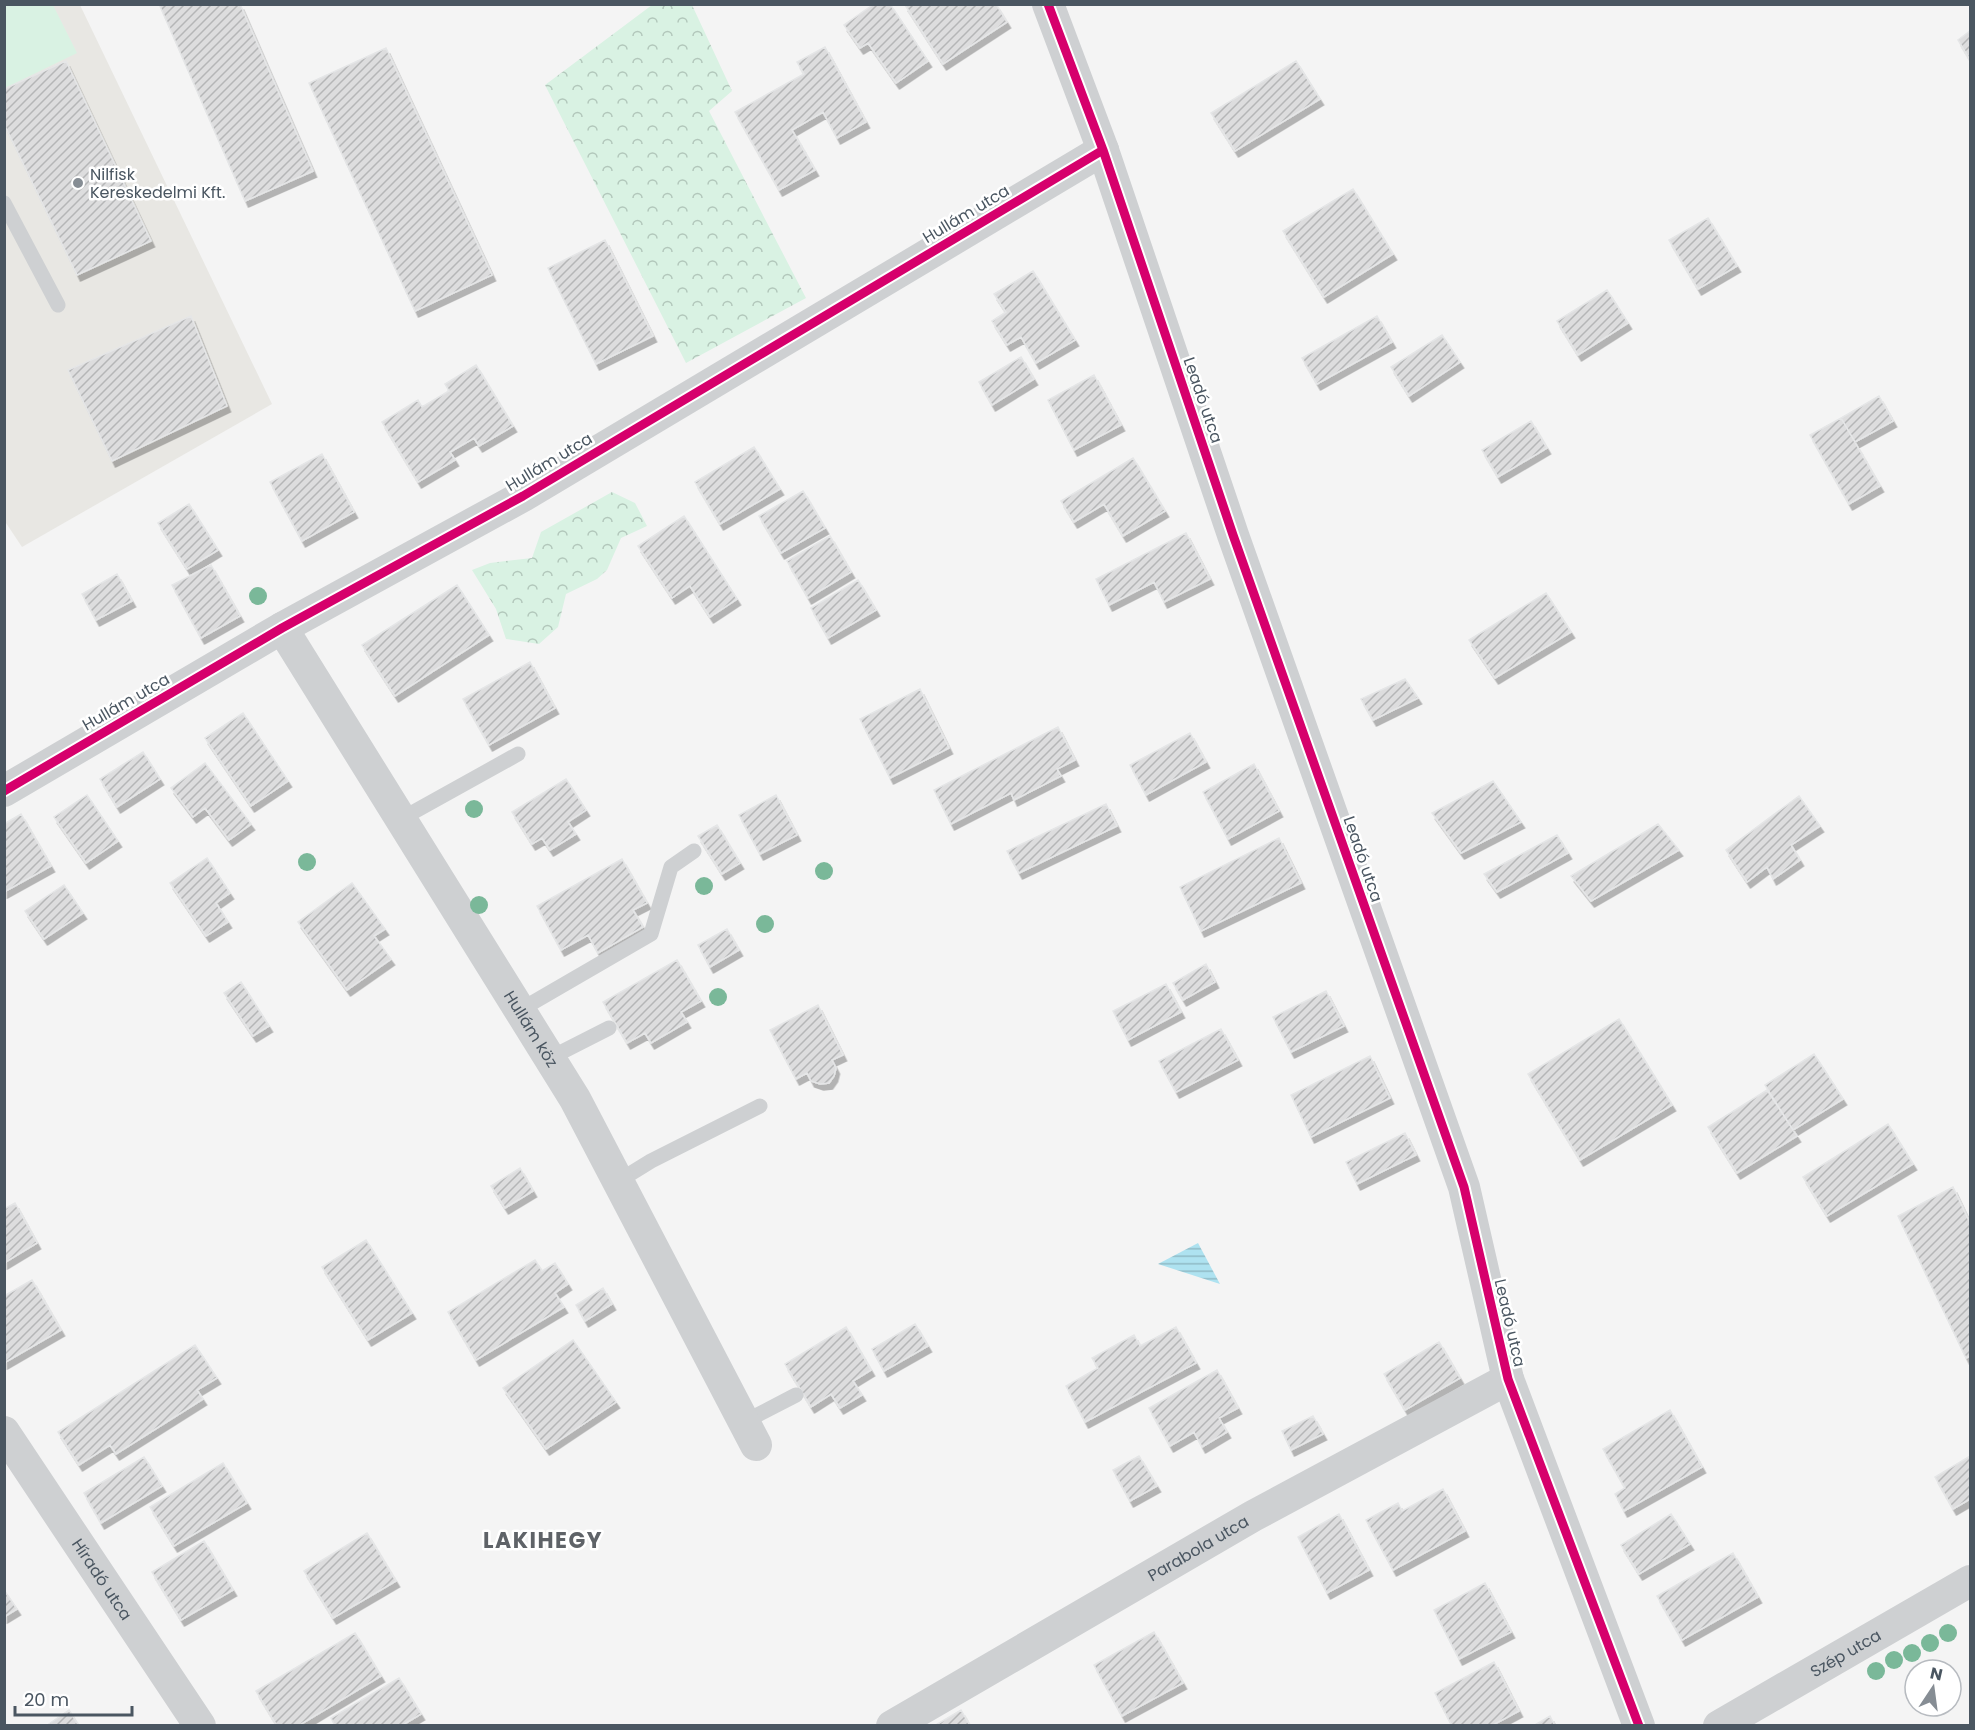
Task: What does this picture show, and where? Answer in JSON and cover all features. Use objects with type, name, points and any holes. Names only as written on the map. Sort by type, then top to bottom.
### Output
[{"type":"street","name":"Leadó utca","points":[[1048,4],[1103,150],[1237,546],[1464,1187],[1508,1379],[1639,1725]]},
{"type":"street","name":"Hullám utca","points":[[4,791],[282,628],[523,496],[1103,150]]},
{"type":"street","name":"Hullám köz","points":[[282,628],[575,1099],[750,1434]]},
{"type":"street","name":"Parabola utca","points":[[892,1725],[1253,1516],[1508,1379]]},
{"type":"street","name":"Híradó utca","points":[[4,1432],[200,1725]]},
{"type":"street","name":"Szép utca","points":[[1719,1725],[1971,1581]]},
{"type":"lane","points":[[4,203],[58,305]]},
{"type":"lane","points":[[401,819],[519,754]]},
{"type":"lane","points":[[520,1010],[651,934],[671,867],[694,851]]},
{"type":"lane","points":[[550,1059],[609,1028]]},
{"type":"lane","points":[[617,1182],[651,1161],[760,1106]]},
{"type":"lane","points":[[750,1434],[796,1395]]},
{"type":"shaded area","name":"Nilfisk Kereskedelmi Kft.","points":[[4,5],[80,5],[272,404],[22,547],[4,520]]},
{"type":"green space","points":[[5,4],[53,5],[77,53],[5,88]]},
{"type":"green space","points":[[652,5],[692,5],[732,91],[709,111],[806,298],[686,363],[545,85]]},
{"type":"green space","points":[[612,492],[635,503],[647,526],[621,538],[607,570],[597,579],[566,594],[558,627],[539,644],[506,639],[496,609],[472,570],[490,563],[532,558],[541,532]]},
{"type":"water","points":[[1198,1243],[1220,1284],[1158,1264]]},
{"type":"building","points":[[159,4],[240,4],[313,171],[245,201]]},
{"type":"building","points":[[874,4],[890,4],[928,61],[896,83],[868,43],[860,48],[844,25]]},
{"type":"building","points":[[906,4],[996,4],[1007,22],[943,64]]},
{"type":"building","points":[[1970,31],[1970,60],[1958,40]]},
{"type":"building","points":[[825,47],[866,122],[837,138],[823,112],[792,130],[815,170],[779,190],[735,112],[804,74],[797,62]]},
{"type":"building","points":[[386,48],[492,275],[415,311],[309,83]]},
{"type":"building","name":"Nilfisk Kereskedelmi Kft.","points":[[66,61],[151,241],[77,275],[4,124],[4,89]]},
{"type":"building","points":[[1296,61],[1320,99],[1235,151],[1211,113]]},
{"type":"building","points":[[1353,189],[1393,254],[1324,297],[1283,231]]},
{"type":"building","points":[[1708,218],[1737,266],[1698,289],[1669,240]]},
{"type":"building","points":[[605,240],[653,336],[596,364],[548,268]]},
{"type":"building","points":[[1033,271],[1075,340],[1036,363],[1021,337],[1007,345],[992,321],[1006,312],[994,294]]},
{"type":"building","points":[[1607,290],[1628,323],[1578,355],[1557,321]]},
{"type":"building","points":[[191,316],[227,406],[112,461],[68,370]]},
{"type":"building","points":[[1377,316],[1392,342],[1317,384],[1302,358]]},
{"type":"building","points":[[1442,335],[1460,362],[1409,396],[1391,367]]},
{"type":"building","points":[[1021,357],[1034,379],[992,405],[979,382]]},
{"type":"building","points":[[476,365],[513,426],[479,446],[474,438],[450,452],[455,460],[418,482],[382,422],[418,400],[422,407],[449,391],[445,384]]},
{"type":"building","points":[[1094,375],[1121,425],[1074,450],[1048,400]]},
{"type":"building","points":[[1879,396],[1893,421],[1855,442],[1841,418]]},
{"type":"building","points":[[1841,418],[1880,486],[1849,504],[1810,435]]},
{"type":"building","points":[[1531,421],[1547,448],[1498,477],[1482,450]]},
{"type":"building","points":[[754,447],[780,489],[720,524],[695,482]]},
{"type":"building","points":[[322,454],[354,512],[302,541],[270,482]]},
{"type":"building","points":[[1133,458],[1165,511],[1123,536],[1104,504],[1074,522],[1061,501]]},
{"type":"building","points":[[803,491],[825,528],[781,553],[759,516]]},
{"type":"building","points":[[189,504],[218,550],[187,569],[158,523]]},
{"type":"building","points":[[684,516],[737,599],[710,617],[690,586],[672,598],[638,546]]},
{"type":"building","points":[[1186,533],[1210,579],[1164,602],[1154,582],[1109,605],[1096,579]]},
{"type":"building","points":[[830,536],[851,572],[808,598],[787,561]]},
{"type":"building","points":[[211,565],[240,616],[201,638],[172,585]]},
{"type":"building","points":[[117,574],[132,601],[96,620],[82,594]]},
{"type":"building","points":[[858,580],[876,610],[828,638],[811,608]]},
{"type":"building","points":[[457,585],[489,635],[395,696],[362,645]]},
{"type":"building","points":[[1546,593],[1571,632],[1495,678],[1469,640]]},
{"type":"building","points":[[530,662],[555,708],[489,745],[463,699]]},
{"type":"building","points":[[1405,679],[1418,698],[1373,720],[1361,699]]},
{"type":"building","points":[[920,689],[949,748],[890,778],[860,719]]},
{"type":"building","points":[[243,713],[288,781],[251,806],[205,738]]},
{"type":"building","points":[[1058,727],[1075,760],[1057,769],[1061,776],[1014,800],[1011,793],[951,824],[934,790]]},
{"type":"building","points":[[1190,733],[1206,762],[1146,795],[1130,765]]},
{"type":"building","points":[[143,752],[160,779],[117,807],[100,779]]},
{"type":"building","points":[[205,763],[251,824],[229,840],[205,808],[193,817],[171,788]]},
{"type":"building","points":[[1254,764],[1279,811],[1228,839],[1203,792]]},
{"type":"building","points":[[566,779],[586,810],[568,822],[576,834],[550,850],[542,838],[532,844],[512,812]]},
{"type":"building","points":[[1493,781],[1521,822],[1461,853],[1432,813]]},
{"type":"building","points":[[87,795],[118,841],[86,863],[54,817]]},
{"type":"building","points":[[776,795],[797,835],[760,854],[739,815]]},
{"type":"building","points":[[1799,796],[1820,826],[1791,845],[1800,860],[1773,879],[1767,867],[1747,882],[1726,850]]},
{"type":"building","points":[[1106,804],[1117,826],[1019,873],[1007,851]]},
{"type":"building","points":[[21,814],[51,866],[4,892],[4,824]]},
{"type":"building","points":[[1658,824],[1679,850],[1591,901],[1571,876]]},
{"type":"building","points":[[717,825],[740,863],[722,874],[698,836]]},
{"type":"building","points":[[1557,835],[1568,853],[1497,892],[1484,874]]},
{"type":"building","points":[[1279,838],[1301,883],[1201,931],[1180,887]]},
{"type":"building","points":[[207,858],[230,893],[216,903],[228,922],[206,936],[170,883]]},
{"type":"building","points":[[622,859],[647,903],[633,910],[643,927],[598,953],[588,935],[561,950],[537,906]]},
{"type":"building","points":[[352,883],[385,929],[374,936],[391,959],[347,990],[298,922]]},
{"type":"building","points":[[64,885],[83,913],[44,939],[25,911]]},
{"type":"building","points":[[727,929],[739,950],[710,967],[698,945]]},
{"type":"building","points":[[677,960],[701,1001],[681,1012],[687,1022],[651,1043],[645,1033],[627,1043],[603,1002]]},
{"type":"building","points":[[1206,964],[1215,982],[1183,1000],[1173,983]]},
{"type":"building","points":[[241,982],[269,1026],[253,1036],[224,993]]},
{"type":"building","points":[[1166,984],[1181,1012],[1128,1040],[1113,1011]]},
{"type":"building","points":[[1326,991],[1344,1026],[1291,1052],[1273,1017]]},
{"type":"building","points":[[818,1005],[843,1055],[832,1060],[836,1068],[829,1083],[820,1084],[811,1081],[807,1073],[796,1079],[770,1030]]},
{"type":"building","points":[[1619,1019],[1672,1105],[1580,1160],[1528,1074]]},
{"type":"building","points":[[1221,1029],[1238,1060],[1176,1092],[1159,1061]]},
{"type":"building","points":[[1814,1054],[1843,1099],[1793,1130],[1765,1085]]},
{"type":"building","points":[[1370,1056],[1390,1098],[1311,1137],[1291,1095]]},
{"type":"building","points":[[1767,1090],[1797,1136],[1737,1173],[1708,1127]]},
{"type":"building","points":[[1888,1124],[1913,1164],[1827,1216],[1803,1177]]},
{"type":"building","points":[[1405,1133],[1416,1155],[1357,1184],[1346,1162]]},
{"type":"building","points":[[520,1168],[533,1191],[505,1208],[491,1186]]},
{"type":"building","points":[[1953,1187],[1970,1223],[1970,1356],[1966,1358],[1898,1216]]},
{"type":"building","points":[[15,1203],[37,1243],[4,1263],[4,1209]]},
{"type":"building","points":[[366,1240],[412,1313],[368,1340],[322,1267]]},
{"type":"building","points":[[535,1260],[542,1271],[555,1263],[568,1284],[555,1293],[564,1307],[476,1360],[448,1312]]},
{"type":"building","points":[[32,1280],[61,1330],[4,1363],[4,1296]]},
{"type":"building","points":[[603,1288],[612,1304],[585,1321],[576,1305]]},
{"type":"building","points":[[915,1324],[928,1346],[884,1371],[872,1349]]},
{"type":"building","points":[[846,1327],[871,1370],[853,1381],[862,1395],[840,1408],[831,1394],[811,1407],[785,1364]]},
{"type":"building","points":[[1176,1327],[1196,1363],[1085,1422],[1066,1386],[1098,1368],[1092,1358],[1134,1335],[1140,1346]]},
{"type":"building","points":[[573,1340],[616,1402],[546,1449],[503,1388]]},
{"type":"building","points":[[1439,1342],[1460,1378],[1405,1410],[1384,1374]]},
{"type":"building","points":[[195,1345],[217,1378],[197,1390],[203,1399],[116,1454],[110,1445],[79,1465],[58,1432]]},
{"type":"building","points":[[1217,1370],[1238,1408],[1219,1418],[1227,1432],[1202,1447],[1194,1432],[1170,1446],[1149,1408]]},
{"type":"building","points":[[1670,1410],[1702,1467],[1624,1511],[1615,1494],[1625,1488],[1603,1449]]},
{"type":"building","points":[[1313,1416],[1323,1434],[1291,1450],[1282,1431]]},
{"type":"building","points":[[1139,1456],[1157,1486],[1130,1501],[1113,1470]]},
{"type":"building","points":[[1970,1456],[1970,1499],[1953,1509],[1935,1477]]},
{"type":"building","points":[[144,1457],[162,1486],[101,1523],[84,1493]]},
{"type":"building","points":[[223,1463],[247,1503],[174,1546],[150,1507]]},
{"type":"building","points":[[1443,1489],[1465,1531],[1393,1570],[1366,1520],[1398,1503],[1402,1511]]},
{"type":"building","points":[[1339,1514],[1369,1570],[1327,1593],[1298,1537]]},
{"type":"building","points":[[1671,1514],[1690,1544],[1639,1574],[1621,1545]]},
{"type":"building","points":[[367,1533],[396,1581],[333,1618],[304,1571]]},
{"type":"building","points":[[204,1541],[233,1590],[181,1620],[152,1572]]},
{"type":"building","points":[[1733,1553],[1758,1597],[1682,1640],[1657,1596]]},
{"type":"building","points":[[1485,1583],[1511,1632],[1459,1659],[1434,1610]]},
{"type":"building","points":[[4,1590],[17,1609],[4,1617]]},
{"type":"building","points":[[1154,1632],[1183,1683],[1122,1716],[1094,1665]]},
{"type":"building","points":[[355,1633],[381,1676],[298,1726],[277,1726],[256,1691]]},
{"type":"building","points":[[1494,1662],[1519,1711],[1491,1726],[1452,1726],[1435,1693]]},
{"type":"building","points":[[399,1678],[421,1714],[401,1726],[335,1726],[331,1718]]},
{"type":"building","points":[[69,1710],[79,1726],[46,1726]]},
{"type":"building","points":[[961,1710],[970,1726],[934,1726]]},
{"type":"building","points":[[1550,1716],[1555,1726],[1533,1726]]},
{"type":"cycle path","points":[[1048,4],[1103,150],[1233,535],[1464,1187],[1508,1379],[1639,1726]]},
{"type":"cycle path","points":[[4,791],[282,628],[523,496],[1103,150]]},
{"type":"place","name":"Nilfisk Kereskedelmi Kft.","points":[[78,183]]},
{"type":"district","name":"LAKIHEGY","points":[[543,1540]]}]
